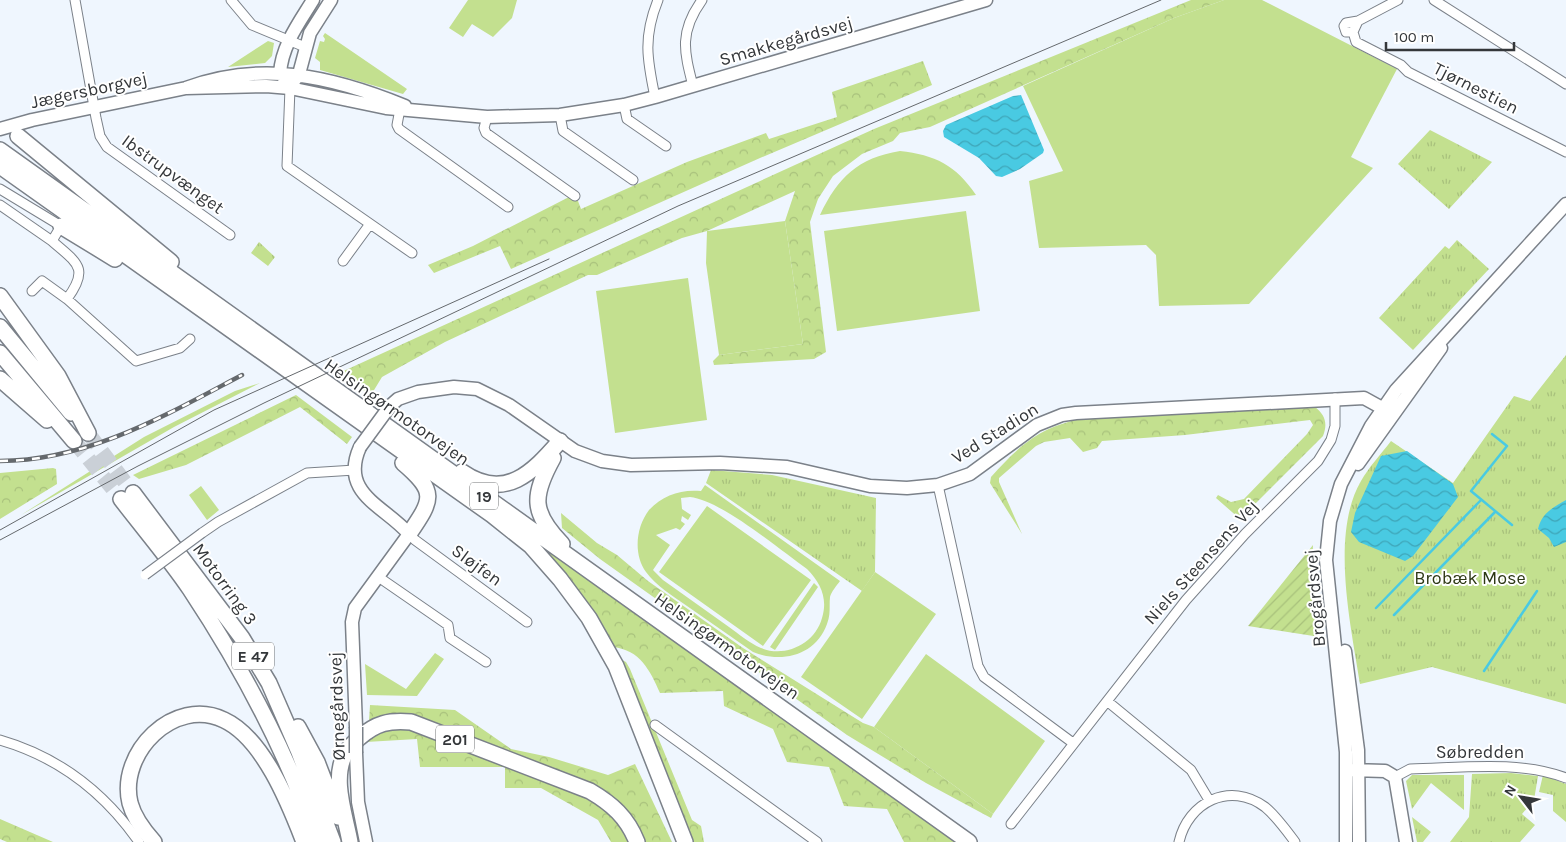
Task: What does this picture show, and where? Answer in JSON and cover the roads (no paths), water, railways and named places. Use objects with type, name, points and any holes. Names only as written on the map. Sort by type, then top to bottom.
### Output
[{"type":"highway","points":[[12,128],[154,248],[225,312]]},
{"type":"highway","name":"Helsingørmotorvejen","points":[[0,150],[969,842]]},
{"type":"highway","name":"Helsingørmotorvejen","points":[[0,166],[492,515],[531,546],[560,579],[589,618],[616,666],[684,842]]},
{"type":"highway","points":[[61,226],[143,276],[185,298]]},
{"type":"highway","points":[[0,296],[58,376],[88,434],[0,327]]},
{"type":"highway","points":[[0,353],[74,441],[0,379]]},
{"type":"highway","points":[[338,406],[418,475],[424,485],[428,498],[426,509],[409,534]]},
{"type":"highway","points":[[383,425],[423,444],[466,474],[483,482],[509,483],[528,474],[538,467],[560,441]]},
{"type":"highway","points":[[560,441],[538,487],[540,511],[544,522],[552,534],[584,567]]},
{"type":"highway","name":"Motorring 3","points":[[318,842],[301,793],[258,700],[190,589],[127,496],[242,638],[269,683],[299,752],[333,842]]},
{"type":"highway","points":[[269,683],[280,695],[317,762],[349,842]]},
{"type":"highway","points":[[154,842],[138,821],[130,802],[131,768],[138,751],[152,735],[177,718],[200,714],[224,720],[240,731],[258,750],[291,808],[304,842]]},
{"type":"highway","name":"201","points":[[349,842],[340,787],[342,762],[346,750],[368,730],[392,720],[412,722],[590,791],[610,803],[621,814],[631,827],[637,842]]},
{"type":"street","name":"Ibstrupvænget","points":[[75,0],[100,136],[107,147],[230,235]]},
{"type":"street","points":[[231,0],[252,25],[305,47]]},
{"type":"street","points":[[290,88],[280,73],[288,41],[313,0]]},
{"type":"street","points":[[331,0],[313,27],[305,47],[299,74],[290,88],[287,166],[412,253]]},
{"type":"street","points":[[656,96],[646,56],[647,36],[658,0]]},
{"type":"street","points":[[693,86],[684,54],[685,40],[690,23],[702,0]]},
{"type":"street","name":"Smakkegårdsvej","points":[[290,88],[386,108],[487,117],[560,115],[624,105],[986,0]]},
{"type":"street","name":"Tjørnestien","points":[[1398,0],[1354,21],[1353,39],[1401,65],[1408,72],[1566,152]]},
{"type":"street","points":[[1434,0],[1566,84]]},
{"type":"street","name":"Jægersborgvej","points":[[12,128],[94,107],[186,88],[223,77],[280,73],[299,74]]},
{"type":"street","name":"Smakkegårdsvej","points":[[299,74],[350,87],[406,109]]},
{"type":"street","name":"Jægersborgvej","points":[[186,88],[266,86],[290,88]]},
{"type":"street","points":[[624,105],[627,119],[666,146]]},
{"type":"street","points":[[406,109],[397,125],[399,128],[508,207]]},
{"type":"street","points":[[560,115],[563,132],[633,180]]},
{"type":"street","points":[[487,117],[484,128],[486,133],[575,196]]},
{"type":"street","points":[[0,189],[61,226],[52,241]]},
{"type":"street","name":"Brogårdsvej","points":[[1346,842],[1346,752],[1326,560],[1330,521],[1341,484],[1360,446],[1450,332],[1566,204]]},
{"type":"street","points":[[0,205],[52,241],[75,261],[80,271],[78,284],[67,299]]},
{"type":"street","points":[[343,261],[370,224]]},
{"type":"street","points":[[32,291],[42,281],[67,299],[136,360],[180,348],[190,339]]},
{"type":"street","points":[[409,534],[362,493],[355,470],[360,447],[390,406],[398,399],[418,392],[454,387],[477,389],[509,405],[560,441]]},
{"type":"street","name":"Ved Stadion","points":[[560,441],[589,457],[631,465],[720,463],[786,467],[870,486],[907,488],[938,485],[970,474],[1024,432],[1062,415],[1114,410],[1334,398],[1364,398],[1388,411]]},
{"type":"street","name":"Niels Steensens Vej","points":[[1011,824],[1167,623],[1203,580],[1245,534],[1318,461],[1332,440],[1335,426],[1334,398]]},
{"type":"street","name":"Brogårdsvej","points":[[1359,842],[1359,770],[1334,575],[1335,539],[1341,505],[1354,470],[1388,411]]},
{"type":"street","points":[[145,575],[218,522],[307,473],[355,470]]},
{"type":"street","points":[[938,485],[978,666],[984,677],[1073,743]]},
{"type":"street","name":"Ørnegårdsvej","points":[[366,842],[358,802],[352,622],[358,603],[409,534]]},
{"type":"street","name":"Sløjfen","points":[[409,534],[527,622]]},
{"type":"street","points":[[377,576],[448,625],[450,638],[486,662]]},
{"type":"street","points":[[1107,701],[1191,770],[1208,800]]},
{"type":"street","points":[[654,725],[817,842]]},
{"type":"street","points":[[0,740],[45,756],[82,780],[116,810],[139,842]]},
{"type":"street","name":"Søbredden","points":[[1396,777],[1410,769],[1512,767],[1535,768],[1566,778]]},
{"type":"street","points":[[1346,770],[1385,771],[1396,777],[1406,842]]},
{"type":"street","points":[[1179,842],[1187,822],[1208,800],[1234,795],[1264,806],[1295,842]]},
{"type":"water","points":[[1021,95],[1044,150],[1043,153],[1020,169],[1002,177],[996,176],[979,158],[944,137],[943,131],[946,125],[1013,96]]},
{"type":"water","points":[[1407,451],[1453,484],[1458,497],[1413,556],[1405,561],[1359,542],[1351,532],[1355,513],[1381,456]]},
{"type":"water","points":[[1566,500],[1566,542],[1554,547],[1549,538],[1538,529],[1545,515],[1552,508]]},
{"type":"waterway","points":[[1492,434],[1507,446],[1471,491],[1512,525]]},
{"type":"waterway","points":[[1376,608],[1481,500]]},
{"type":"waterway","points":[[1394,615],[1495,512]]},
{"type":"waterway","points":[[1484,671],[1537,591]]},
{"type":"tunnel","points":[[88,433],[133,493]]},
{"type":"tunnel","points":[[74,441],[121,499]]},
{"type":"tram line","points":[[0,540],[138,466],[264,403],[678,206],[1161,0]]},
{"type":"tram line","points":[[0,530],[214,410],[549,259]]},
{"type":"railway","points":[[0,461],[33,459],[64,453],[126,433],[242,375]]},
{"type":"park label","name":"Brobæk Mose","points":[[1470,578]]}]
